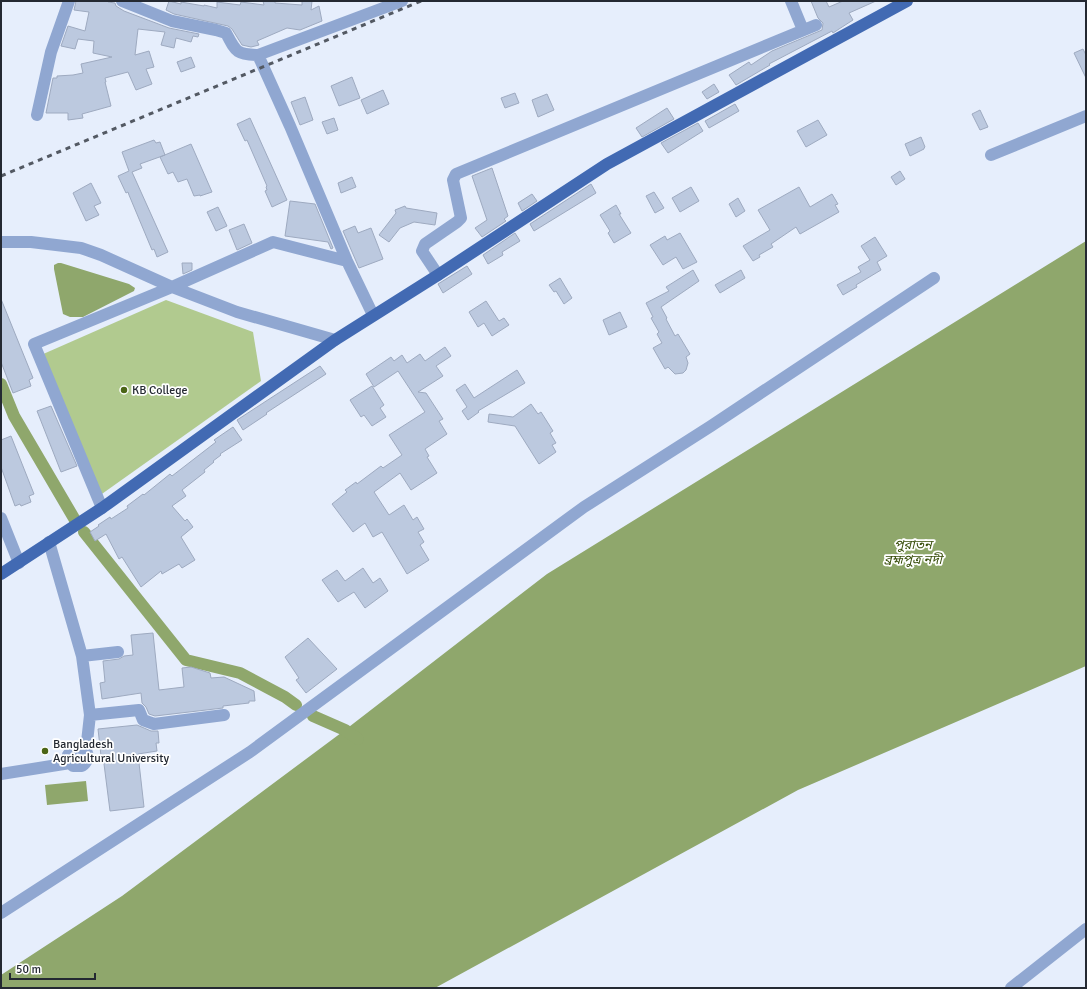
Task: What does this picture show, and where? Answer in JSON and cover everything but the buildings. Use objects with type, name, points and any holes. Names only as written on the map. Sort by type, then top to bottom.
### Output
[{"type":"main road","points":[[1,574],[102,508],[335,340],[438,276],[607,164],[907,1]]},
{"type":"street","points":[[37,115],[51,52],[69,1]]},
{"type":"street","points":[[122,1],[172,21],[216,30],[226,34],[235,50],[243,54],[258,55],[402,1]]},
{"type":"street","points":[[791,1],[803,30]]},
{"type":"street","points":[[438,276],[422,251],[424,244],[458,222],[461,218],[452,180],[456,174],[816,25]]},
{"type":"street","points":[[258,55],[290,126],[347,261],[373,316]]},
{"type":"street","points":[[991,155],[1086,116]]},
{"type":"street","points":[[1,242],[31,242],[81,248],[102,255],[172,288],[237,312],[335,340]]},
{"type":"street","points":[[102,508],[34,344],[172,288],[273,242],[347,261]]},
{"type":"street","points":[[1,913],[250,752],[584,507],[711,426],[934,278]]},
{"type":"street","points":[[1,518],[19,563]]},
{"type":"street","points":[[1,774],[70,764],[68,755],[74,748],[82,748],[86,751],[90,715],[82,656],[50,542]]},
{"type":"street","points":[[82,656],[118,652]]},
{"type":"street","points":[[90,715],[139,710],[142,720],[154,724],[224,715]]},
{"type":"street","points":[[1011,988],[1086,928]]},
{"type":"shaded area","points":[[166,300],[253,332],[261,381],[99,496],[41,355]]},
{"type":"water","name":"পুরাতন ব্রহ্মপুত্র নদী","points":[[1086,241],[1086,666],[798,790],[435,988],[1,988],[1,975],[122,896],[345,730],[547,574]]},
{"type":"water","points":[[58,263],[129,284],[135,288],[134,291],[83,317],[70,317],[63,314],[54,269],[54,265]]},
{"type":"water","points":[[86,781],[88,801],[47,805],[45,785]]},
{"type":"waterway","points":[[1,384],[14,416],[75,520]]},
{"type":"waterway","points":[[84,532],[186,660],[240,673],[285,697],[296,705]]},
{"type":"waterway","points":[[313,716],[345,730],[358,739]]},
{"type":"railway","points":[[1,176],[421,1]]},
{"type":"place","name":"KB College","points":[[124,390]]},
{"type":"place","name":"Bangladesh Agricultural University","points":[[45,751]]}]
